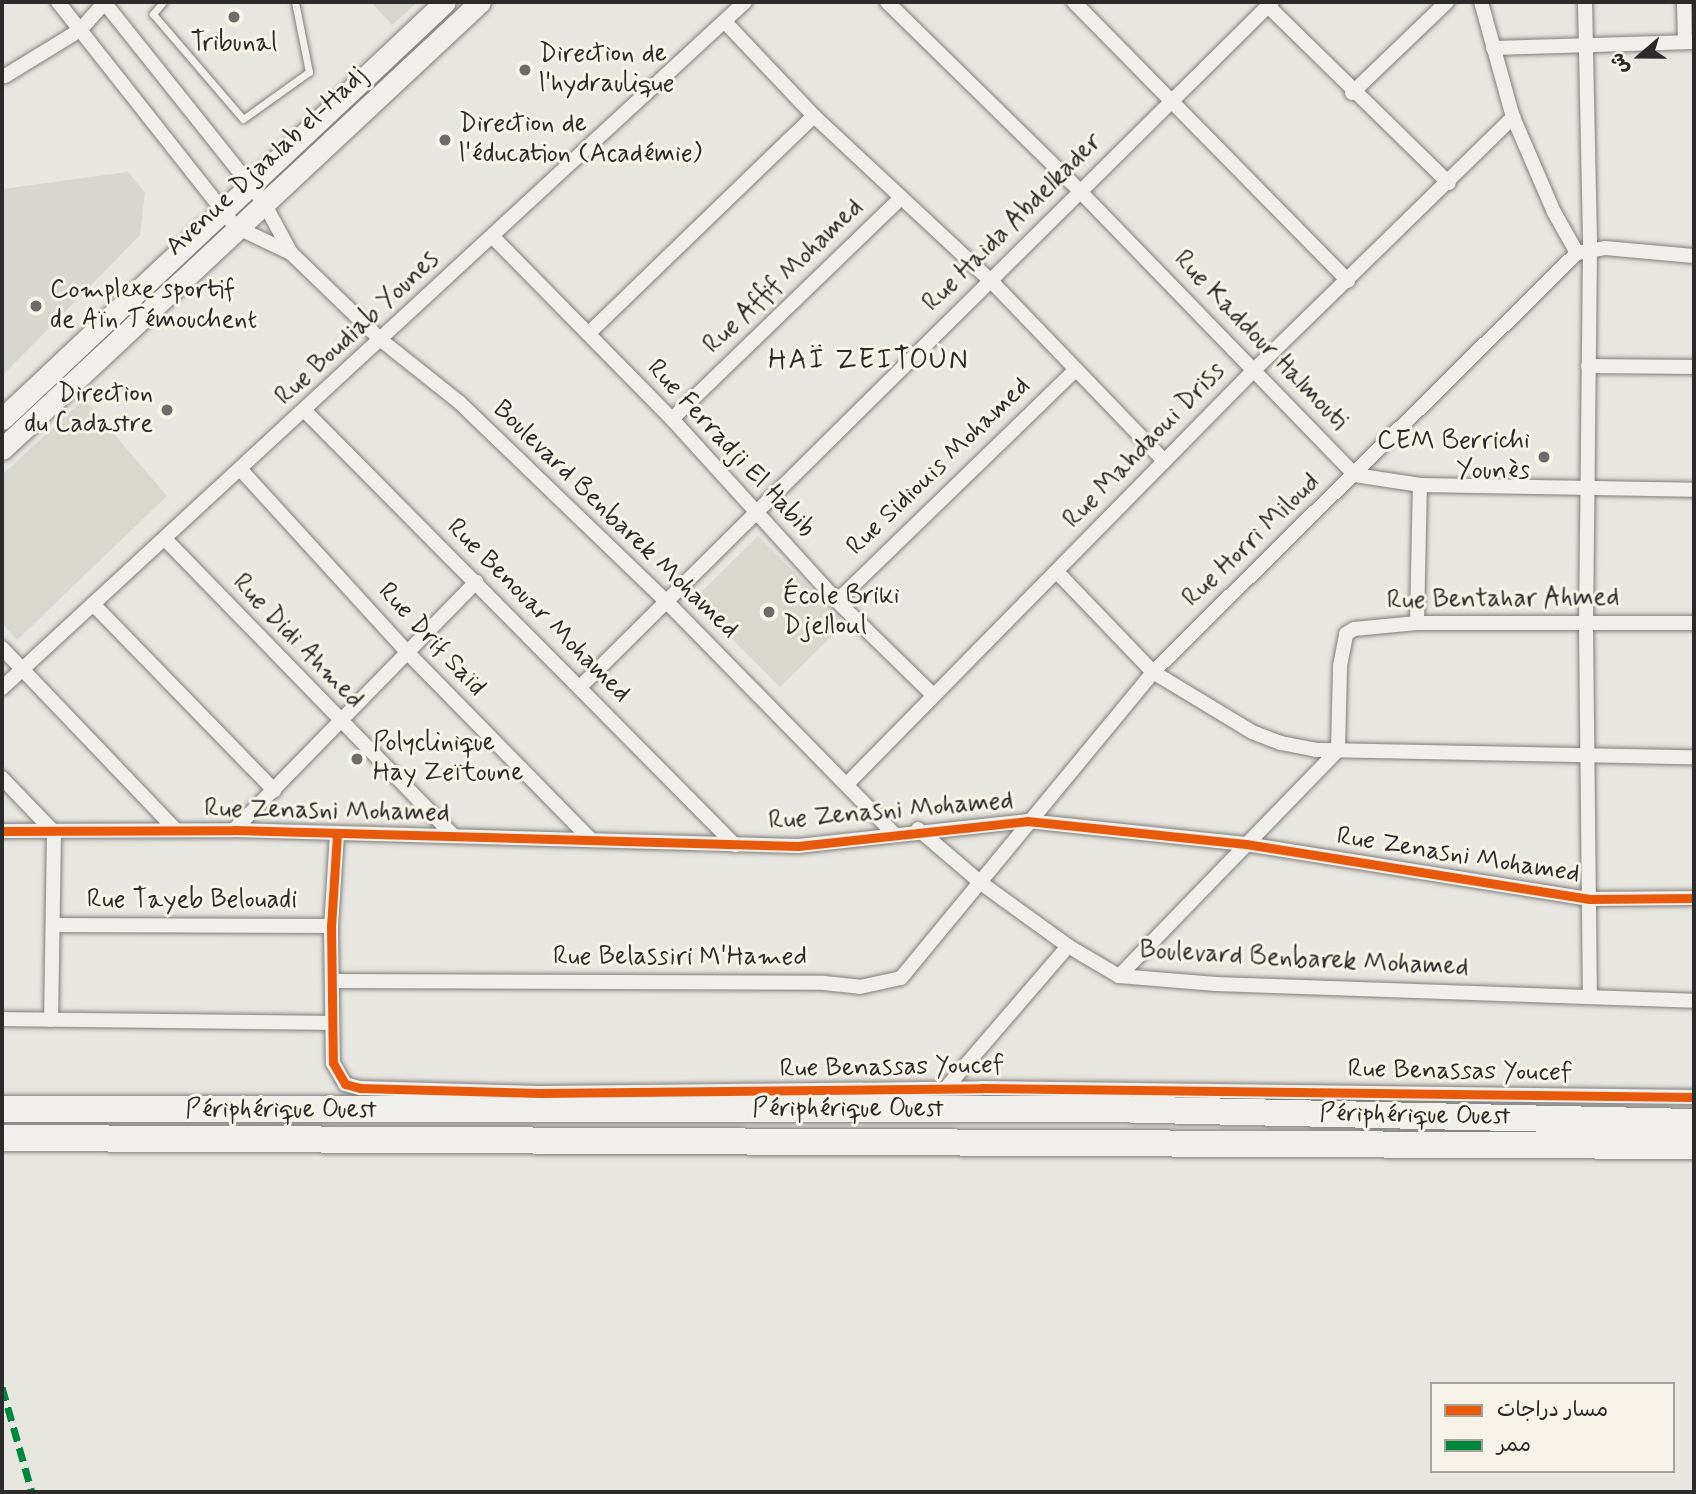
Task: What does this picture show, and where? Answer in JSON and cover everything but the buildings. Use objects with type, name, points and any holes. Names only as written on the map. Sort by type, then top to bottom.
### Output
[{"type":"highway","name":"Périphérique Ouest","points":[[2,1109],[1107,1109],[1694,1122]]},
{"type":"highway","name":"Périphérique Ouest","points":[[2,1138],[1694,1146]]},
{"type":"main road","name":"Avenue Djaalab el-Hadj","points":[[2,449],[229,219],[248,185],[444,2]]},
{"type":"main road","name":"Avenue Djaalab el-Hadj","points":[[2,419],[229,219],[263,201],[480,2]]},
{"type":"street","name":"Boulevard Benbarek Mohamed","points":[[58,2],[229,219],[291,253],[381,340],[459,402],[666,601],[894,834]]},
{"type":"street","name":"Boulevard Benbarek Mohamed","points":[[104,2],[263,201],[291,253]]},
{"type":"street","points":[[5,76],[80,30],[104,2]]},
{"type":"street","name":"Rue Boudiab Younes","points":[[2,688],[306,412],[745,2]]},
{"type":"street","name":"Rue Kaddour Halmouti","points":[[887,2],[1080,192],[1355,474],[1420,485],[1694,490]]},
{"type":"street","points":[[1352,93],[1447,2]]},
{"type":"street","points":[[1481,2],[1513,117],[1584,251]]},
{"type":"street","points":[[1585,2],[1584,251],[1588,366],[1586,623],[1590,997]]},
{"type":"street","points":[[1493,48],[1586,43],[1689,42],[1684,2]]},
{"type":"street","points":[[1270,4],[1352,93],[1449,183]]},
{"type":"street","name":"Rue Haida Abdelkader","points":[[580,687],[753,510],[991,281],[1170,100],[1270,4]]},
{"type":"street","points":[[1084,5],[1170,100],[1348,281]]},
{"type":"street","points":[[725,22],[814,116],[991,281],[1164,461]]},
{"type":"street","points":[[588,334],[814,116]]},
{"type":"street","name":"Rue Mahdaoui Driss","points":[[847,784],[932,694],[1057,572],[1255,369],[1449,183],[1513,117]]},
{"type":"street","name":"Rue Affif Mohamed","points":[[672,419],[900,199]]},
{"type":"street","name":"Rue Ferradji El Habib","points":[[493,237],[672,419],[837,601],[932,694]]},
{"type":"street","points":[[1584,251],[1694,256]]},
{"type":"street","name":"Rue Horri Miloud","points":[[981,883],[1027,821],[1153,672],[1584,251]]},
{"type":"street","points":[[1588,366],[1694,367]]},
{"type":"street","name":"Rue Sidiouis Mohamed","points":[[837,601],[1076,369]]},
{"type":"street","name":"Rue Benouar Mohamed","points":[[306,412],[735,845]]},
{"type":"street","name":"Rue Drif Saïd","points":[[241,470],[407,652],[590,839]]},
{"type":"street","points":[[1417,623],[1420,485]]},
{"type":"street","name":"Rue Didi Ahmed","points":[[165,539],[338,721],[454,836]]},
{"type":"street","points":[[1057,572],[1153,672],[1252,732],[1281,743],[1338,750],[1694,757]]},
{"type":"street","points":[[234,830],[476,583]]},
{"type":"street","points":[[93,604],[274,790]]},
{"type":"street","name":"Rue Bentahar Ahmed","points":[[1338,750],[1340,666],[1346,634],[1369,626],[1417,623],[1694,623]]},
{"type":"street","points":[[2,648],[175,829]]},
{"type":"street","points":[[1119,976],[1338,750]]},
{"type":"street","points":[[2,778],[54,832],[51,1020]]},
{"type":"street","name":"Rue Zenasni Mohamed","points":[[2,831],[234,830],[798,846],[918,829],[1027,821],[1246,844],[1590,899],[1694,898]]},
{"type":"street","name":"Boulevard Benbarek Mohamed","points":[[918,829],[981,883],[1068,946],[1119,976],[1216,984],[1694,1001]]},
{"type":"street","name":"Rue Benassas Youcef","points":[[337,834],[331,926],[332,1023],[337,1074],[345,1084],[360,1088],[540,1093],[946,1088],[1694,1097]]},
{"type":"street","name":"Rue Belassiri M'Hamed","points":[[333,981],[879,986],[901,978],[981,883]]},
{"type":"street","name":"Rue Tayeb Belouadi","points":[[52,925],[331,926]]},
{"type":"street","points":[[946,1088],[1068,946]]},
{"type":"street","points":[[2,1019],[332,1023]]},
{"type":"lane","points":[[163,2],[153,14],[243,119],[309,72],[295,2]]},
{"type":"shaded area","points":[[371,2],[418,2],[392,25]]},
{"type":"shaded area","name":"Complexe sportif de Aïn Témouchent","points":[[128,172],[145,193],[140,235],[2,376],[2,189]]},
{"type":"shaded area","points":[[84,399],[167,496],[17,640],[2,623],[2,475]]},
{"type":"shaded area","name":"École Briki Djelloul","points":[[758,536],[845,623],[780,687],[693,600]]},
{"type":"marked path","points":[[2,1387],[32,1492]]},
{"type":"cycle path","points":[[2,831],[234,830],[798,846],[1027,821],[1246,844],[1590,899],[1694,898]]},
{"type":"cycle path","points":[[337,834],[331,926],[333,1063],[345,1084],[360,1088],[540,1093],[982,1088],[1694,1097]]},
{"type":"place","name":"Tribunal","points":[[234,17]]},
{"type":"place","name":"Direction de l'hydraulique","points":[[525,70]]},
{"type":"place","name":"Direction de l'éducation (Académie)","points":[[445,140]]},
{"type":"place","name":"Complexe sportif de Aïn Témouchent","points":[[36,306]]},
{"type":"place","name":"Direction du Cadastre","points":[[167,410]]},
{"type":"place","name":"CEM Berrichi Younès","points":[[1544,457]]},
{"type":"place","name":"École Briki Djelloul","points":[[769,612]]},
{"type":"place","name":"Polyclinique Hay Zeïtoune","points":[[357,759]]},
{"type":"district","name":"HAÏ ZEITOUN","points":[[869,361]]}]
